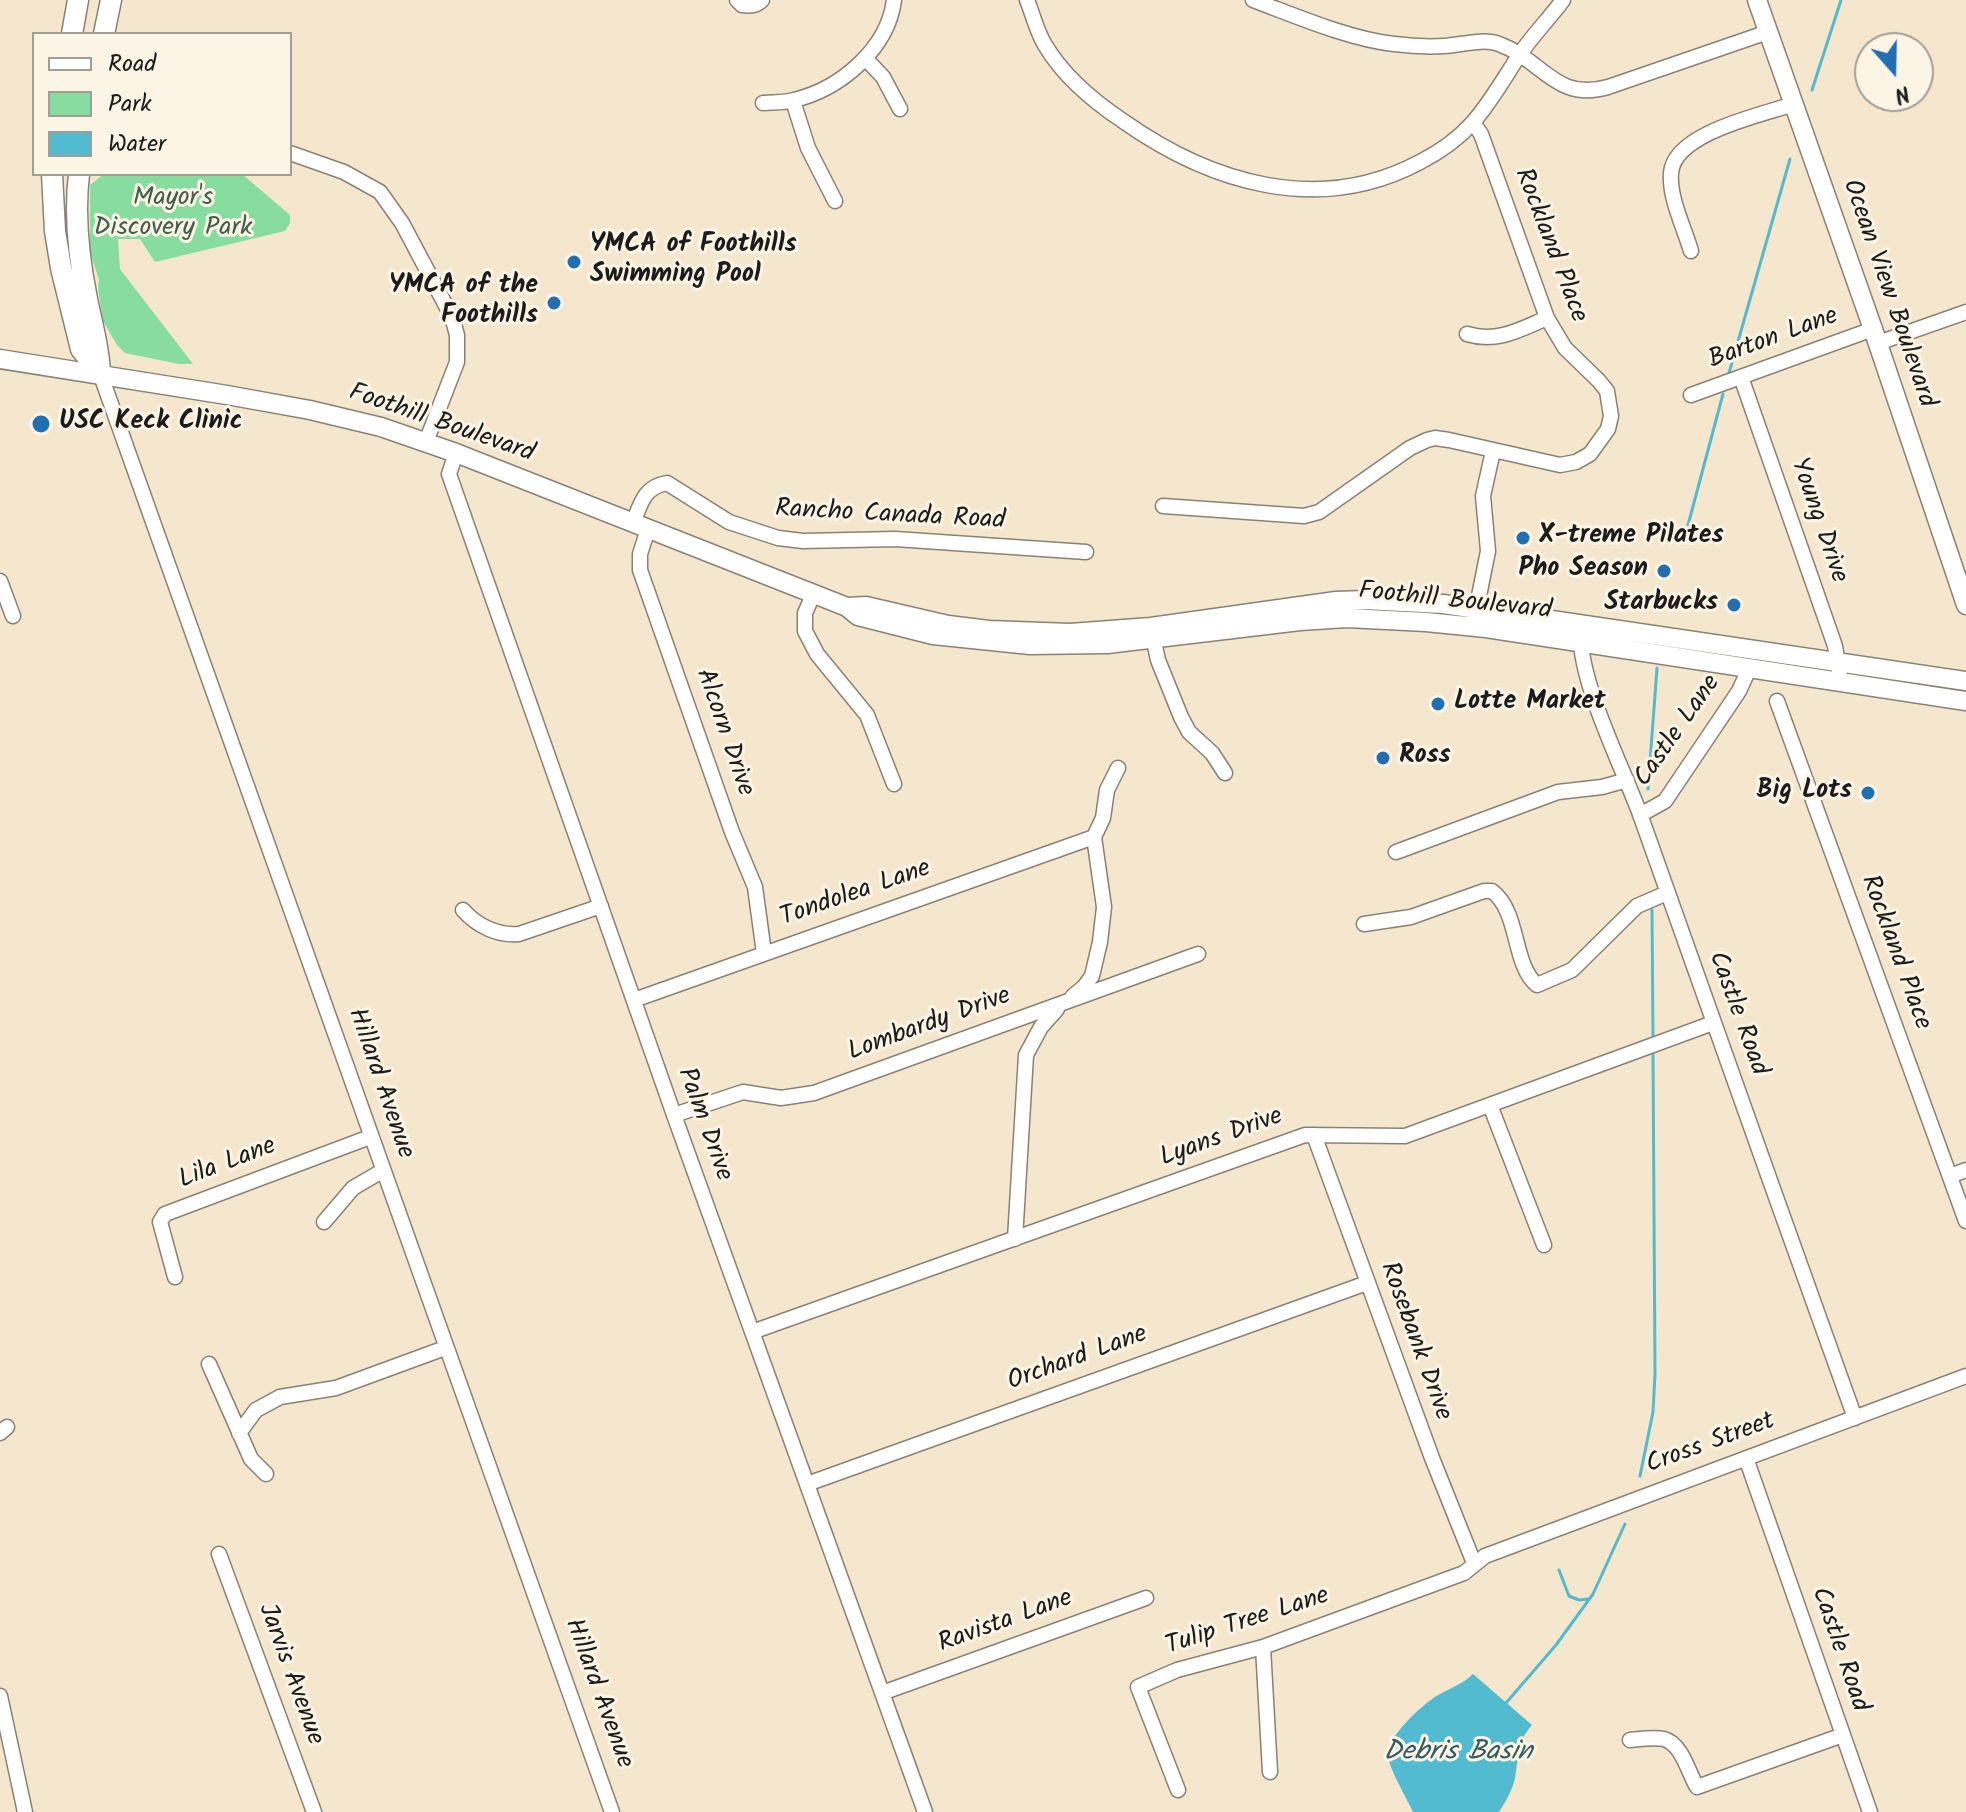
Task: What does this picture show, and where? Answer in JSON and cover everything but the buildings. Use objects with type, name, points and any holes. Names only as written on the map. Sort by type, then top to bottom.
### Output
[{"type":"highway","points":[[72,32],[78,0]]},
{"type":"highway","points":[[104,32],[111,0]]},
{"type":"highway","name":"Hillard Avenue","points":[[52,176],[55,231],[61,268],[81,349],[100,373]]},
{"type":"highway","name":"Hillard Avenue","points":[[79,176],[77,222],[81,263],[99,351],[100,373]]},
{"type":"main road","name":"Ocean View Boulevard","points":[[1757,0],[1966,602]]},
{"type":"main road","name":"Foothill Boulevard","points":[[0,359],[100,373],[310,410],[381,427],[456,453],[847,607],[858,616],[889,626],[965,640],[1069,646],[1365,600],[1581,634],[1840,662],[1966,681]]},
{"type":"main road","name":"Foothill Boulevard","points":[[1581,634],[1749,669],[1966,701]]},
{"type":"street","points":[[740,3],[757,5],[762,0]]},
{"type":"street","points":[[763,103],[793,101],[834,85],[865,58],[892,11],[894,0]]},
{"type":"street","points":[[1027,0],[1044,44],[1074,82],[1095,102],[1158,145],[1202,166],[1259,185],[1288,189],[1353,186],[1420,162],[1474,124],[1504,83],[1518,56],[1563,0]]},
{"type":"street","points":[[1253,0],[1321,26],[1392,44],[1443,46],[1498,43],[1571,90],[1597,91],[1768,32]]},
{"type":"street","points":[[865,58],[883,77],[900,109]]},
{"type":"street","points":[[793,101],[808,148],[835,201]]},
{"type":"street","points":[[1691,251],[1672,188],[1674,160],[1682,149],[1699,137],[1794,104]]},
{"type":"street","name":"Rockland Place","points":[[1163,506],[1304,516],[1319,512],[1410,448],[1435,438],[1551,465],[1569,464],[1596,448],[1608,429],[1611,416],[1607,391],[1565,348],[1547,318],[1481,134],[1474,124]]},
{"type":"street","points":[[292,154],[344,172],[380,192],[402,223],[452,317],[457,335],[457,362],[426,442]]},
{"type":"street","name":"Barton Lane","points":[[1691,395],[1875,336],[1966,312]]},
{"type":"street","points":[[1467,334],[1494,339],[1547,318]]},
{"type":"street","name":"Hillard Avenue","points":[[100,373],[612,1812]]},
{"type":"street","name":"Young Drive","points":[[1741,377],[1840,662],[1841,683]]},
{"type":"street","points":[[1475,618],[1488,551],[1483,493],[1493,451]]},
{"type":"street","name":"Palm Drive","points":[[456,453],[449,474],[674,1115],[925,1812]]},
{"type":"street","name":"Rancho Canada Road","points":[[640,526],[645,494],[651,488],[667,483],[729,522],[778,538],[803,541],[895,539],[1086,552]]},
{"type":"street","name":"Alcorn Drive","points":[[640,526],[640,570],[732,832],[751,873],[764,953]]},
{"type":"street","points":[[0,581],[13,616]]},
{"type":"street","points":[[813,595],[805,613],[805,631],[817,654],[867,715],[894,784]]},
{"type":"street","points":[[1152,633],[1158,660],[1181,717],[1189,732],[1212,753],[1225,773]]},
{"type":"street","name":"Castle Road","points":[[1581,634],[1584,665],[1855,1418]]},
{"type":"street","name":"Castle Lane","points":[[1640,815],[1665,801],[1739,691],[1749,669]]},
{"type":"street","name":"Rockland Place","points":[[1777,701],[1966,1221]]},
{"type":"street","points":[[1015,1239],[1026,1055],[1041,1027],[1089,982],[1100,942],[1104,907],[1094,837],[1103,818],[1107,790],[1118,768]]},
{"type":"street","points":[[1396,852],[1558,792],[1602,787],[1627,780]]},
{"type":"street","name":"Tondolea Lane","points":[[634,1000],[1094,837]]},
{"type":"street","points":[[1364,924],[1411,917],[1484,891],[1492,891],[1505,906],[1528,974],[1537,985],[1572,970],[1637,906],[1667,893]]},
{"type":"street","points":[[463,910],[499,934],[509,935],[601,906]]},
{"type":"street","name":"Lombardy Drive","points":[[674,1115],[743,1092],[781,1098],[814,1093],[1198,954]]},
{"type":"street","name":"Lyans Drive","points":[[752,1332],[1305,1135],[1405,1136],[1713,1023]]},
{"type":"street","points":[[1490,1105],[1544,1245]]},
{"type":"street","name":"Rosebank Drive","points":[[1314,1135],[1432,1458],[1474,1563]]},
{"type":"street","name":"Lila Lane","points":[[175,1277],[160,1222],[165,1214],[370,1137]]},
{"type":"street","points":[[1950,1176],[1966,1170]]},
{"type":"street","points":[[324,1222],[353,1188],[382,1171]]},
{"type":"street","name":"Orchard Lane","points":[[807,1484],[1367,1283]]},
{"type":"street","points":[[239,1433],[256,1410],[280,1397],[336,1388],[445,1348]]},
{"type":"street","points":[[209,1364],[251,1459],[266,1474]]},
{"type":"street","name":"Cross Street","points":[[1474,1563],[1485,1556],[1966,1376]]},
{"type":"street","name":"Castle Road","points":[[1746,1458],[1870,1812]]},
{"type":"street","name":"Jarvis Avenue","points":[[219,1554],[314,1812]]},
{"type":"street","name":"Tulip Tree Lane","points":[[1178,1790],[1138,1687],[1177,1670],[1263,1647],[1464,1573],[1474,1563]]},
{"type":"street","name":"Ravista Lane","points":[[882,1693],[1146,1598]]},
{"type":"street","points":[[1263,1647],[1270,1772]]},
{"type":"street","points":[[0,1696],[25,1812]]},
{"type":"street","points":[[1630,1740],[1664,1739],[1678,1748],[1687,1772],[1697,1787],[1843,1735]]},
{"type":"green space","name":"Mayor's Discovery Park","points":[[101,176],[244,176],[290,215],[285,231],[155,262],[140,239],[118,239],[120,269],[193,364],[125,353],[103,321],[99,280],[90,252],[90,185]]},
{"type":"water","name":"Debris Basin","points":[[1473,1674],[1532,1725],[1521,1743],[1510,1792],[1499,1812],[1413,1812],[1391,1767],[1389,1747],[1399,1730],[1422,1707]]},
{"type":"waterway","points":[[1812,90],[1841,0]]},
{"type":"waterway","points":[[1729,373],[1790,159]]},
{"type":"waterway","points":[[1688,525],[1723,394]]},
{"type":"waterway","points":[[1648,789],[1657,668]]},
{"type":"waterway","points":[[1652,910],[1653,1036]]},
{"type":"waterway","points":[[1640,1476],[1653,1412],[1655,1374],[1653,1054]]},
{"type":"waterway","points":[[1506,1703],[1556,1645],[1593,1594],[1625,1524]]},
{"type":"waterway","points":[[1559,1570],[1569,1596],[1588,1599]]},
{"type":"place","name":"YMCA of Foothills Swimming Pool","points":[[574,262]]},
{"type":"place","name":"YMCA of the Foothills","points":[[554,303]]},
{"type":"place","name":"USC Keck Clinic","points":[[41,424]]},
{"type":"place","name":"X-treme Pilates","points":[[1523,538]]},
{"type":"place","name":"Pho Season","points":[[1664,571]]},
{"type":"place","name":"Starbucks","points":[[1734,605]]},
{"type":"place","name":"Lotte Market","points":[[1438,704]]},
{"type":"place","name":"Ross","points":[[1383,758]]},
{"type":"place","name":"Big Lots","points":[[1868,793]]}]
